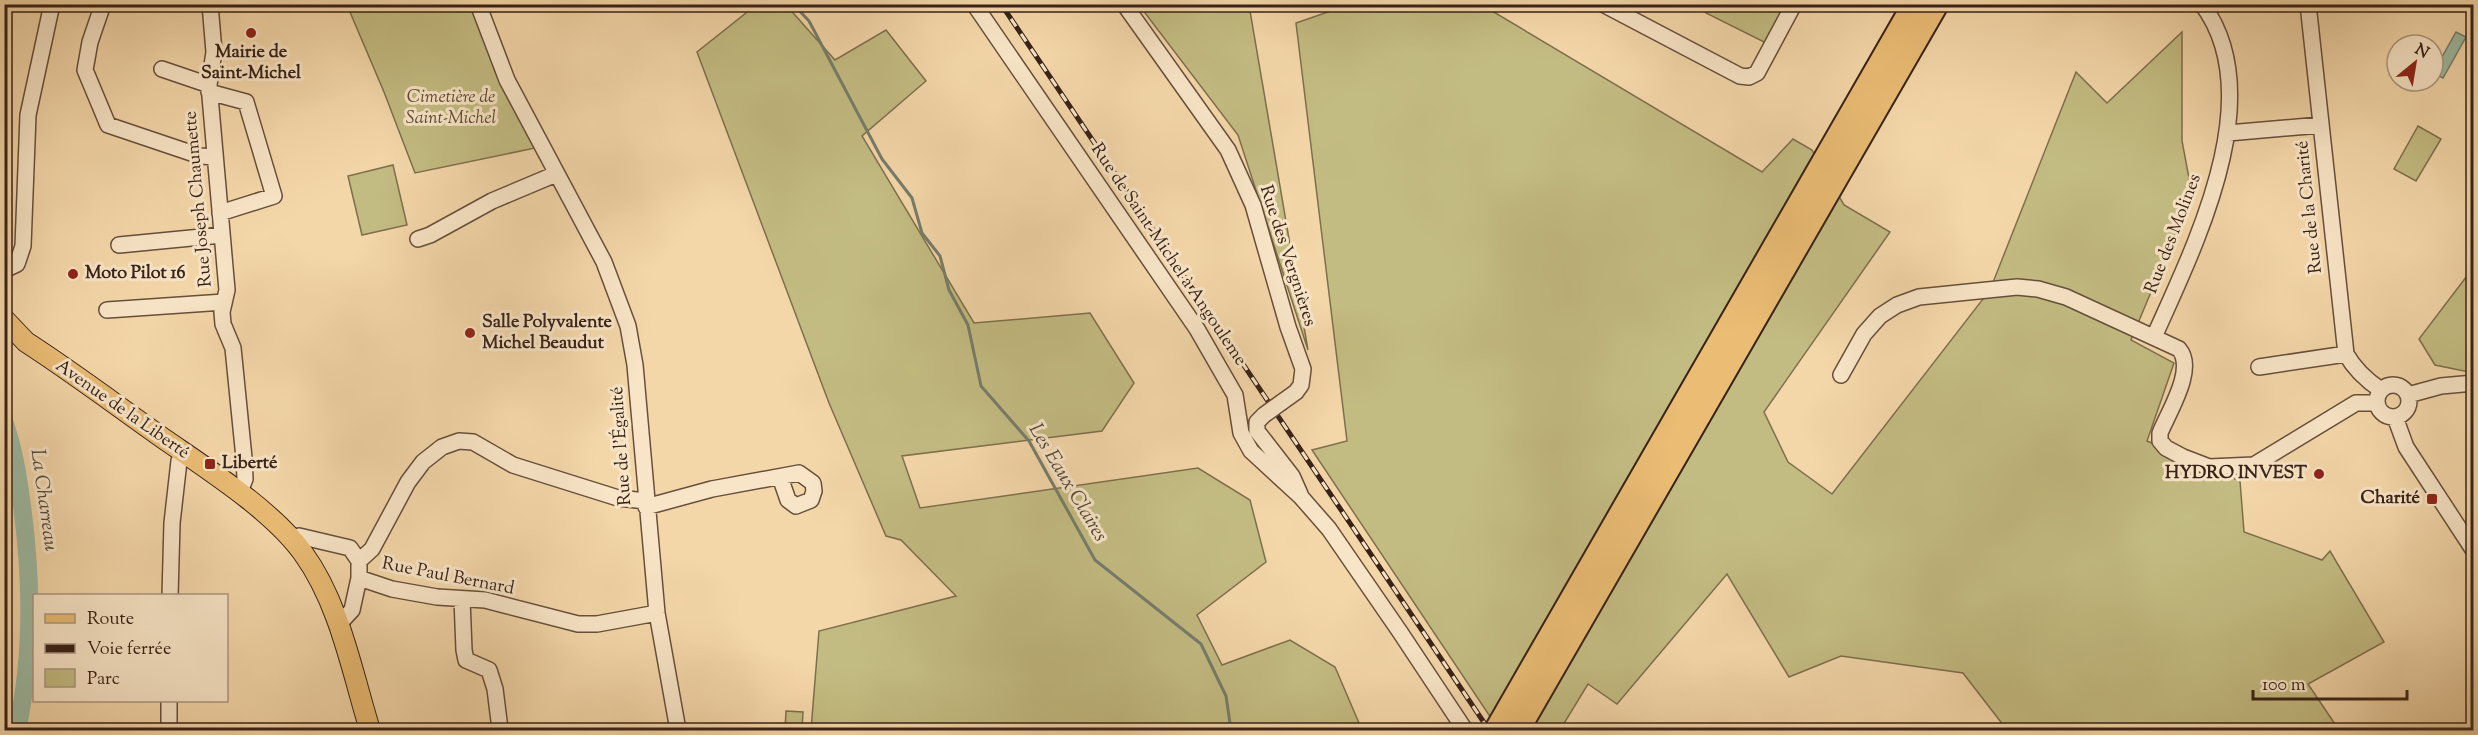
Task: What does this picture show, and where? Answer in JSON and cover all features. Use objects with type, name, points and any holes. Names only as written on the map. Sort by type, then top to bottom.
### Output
[{"type":"highway","points":[[1507,724],[1914,4]]},
{"type":"highway","points":[[1507,724],[1548,680],[1937,4]]},
{"type":"main road","name":"Avenue de la Liberté","points":[[4,305],[37,349]]},
{"type":"main road","name":"Avenue de la Liberté","points":[[4,319],[26,342],[184,453],[239,494],[291,538],[321,582],[338,626],[370,730]]},
{"type":"street","points":[[4,270],[17,264],[23,246],[28,115],[51,4]]},
{"type":"street","points":[[103,4],[90,42],[85,70],[108,125],[200,156],[215,157]]},
{"type":"street","name":"Rue Joseph Chaumette","points":[[210,4],[214,52],[209,88],[227,290],[223,324],[233,348],[244,458],[245,479],[239,494]]},
{"type":"street","name":"Rue de l'Égalité","points":[[478,4],[507,80],[604,262],[628,326],[635,365],[657,612],[678,730]]},
{"type":"street","name":"Rue de Saint-Michel à Angouleme","points":[[974,4],[1223,370],[1235,395],[1240,433],[1251,451],[1301,497],[1340,544],[1465,730]]},
{"type":"street","name":"Rue des Vergnières","points":[[1124,4],[1227,150],[1253,205],[1288,327],[1304,369],[1301,385],[1296,392],[1264,415],[1257,422],[1257,431],[1292,476],[1301,497]]},
{"type":"street","points":[[1604,4],[1740,76],[1749,77],[1756,73],[1794,4]]},
{"type":"street","name":"Rue des Molines","points":[[2154,337],[2214,194],[2228,133],[2230,97],[2221,44],[2212,20],[2202,4]]},
{"type":"street","name":"Rue de la Charité","points":[[2308,4],[2346,354]]},
{"type":"street","points":[[162,69],[246,102],[274,196],[220,213]]},
{"type":"street","points":[[2228,133],[2321,125]]},
{"type":"street","points":[[418,239],[430,235],[492,201],[556,174]]},
{"type":"street","points":[[119,245],[222,235]]},
{"type":"street","points":[[1841,375],[1864,334],[1880,316],[1897,305],[1919,297],[2017,287],[2038,289],[2066,297],[2180,349],[2186,361],[2184,376],[2160,433],[2160,441],[2166,448],[2183,458],[2209,467],[2254,465],[2356,403],[2379,397],[2394,385],[2402,388],[2408,395],[2407,409],[2396,417]]},
{"type":"street","points":[[107,310],[224,302]]},
{"type":"street","points":[[2259,367],[2346,354],[2379,397],[2381,413],[2396,417]]},
{"type":"street","points":[[2356,403],[2366,379]]},
{"type":"street","points":[[2408,395],[2442,386],[2474,383]]},
{"type":"street","points":[[2396,417],[2406,447],[2474,551]]},
{"type":"street","points":[[359,561],[372,549],[408,482],[423,462],[442,447],[459,441],[473,442],[513,465],[618,498],[646,504],[780,477]]},
{"type":"street","points":[[170,594],[172,523],[179,460],[184,453]]},
{"type":"street","name":"Rue Paul Bernard","points":[[291,538],[299,536],[350,548],[359,561],[360,578],[392,589],[437,597],[485,600],[578,624],[597,624],[657,612]]},
{"type":"street","points":[[338,626],[352,610],[360,578]]},
{"type":"street","points":[[462,599],[466,660],[489,670],[495,689],[500,729]]},
{"type":"street","points":[[169,702],[169,730]]},
{"type":"green space","name":"Cimetière de Saint-Michel","points":[[347,5],[471,5],[490,53],[535,148],[415,173]]},
{"type":"green space","points":[[756,5],[786,5],[835,60],[886,30],[926,81],[862,136],[974,323],[1090,313],[1134,383],[1102,431],[902,456],[920,508],[1198,468],[1250,500],[1266,562],[1197,615],[1222,665],[1290,640],[1335,667],[1362,730],[811,730],[819,631],[956,596],[901,540],[886,536],[829,403],[697,52]]},
{"type":"green space","points":[[1139,5],[1249,5],[1308,350],[1238,135]]},
{"type":"green space","points":[[1348,5],[1482,5],[1762,172],[1793,139],[1812,150],[1844,205],[1890,232],[1764,412],[1788,462],[1832,494],[1990,290],[2076,72],[2107,103],[2182,32],[2182,141],[2192,194],[2131,340],[2174,363],[2147,441],[2240,481],[2244,532],[2322,560],[2330,551],[2384,642],[2308,684],[2339,730],[2007,730],[1963,673],[1841,656],[1789,677],[1727,574],[1617,704],[1588,684],[1560,730],[1499,730],[1312,450],[1347,441],[1296,23]]},
{"type":"green space","points":[[1711,5],[1786,5],[1766,43],[1706,13]]},
{"type":"green space","points":[[2418,126],[2441,139],[2416,181],[2394,169]]},
{"type":"green space","points":[[393,165],[407,225],[362,235],[348,176]]},
{"type":"green space","points":[[2473,268],[2473,370],[2469,372],[2435,365],[2419,339]]},
{"type":"green space","points":[[786,711],[803,712],[802,730],[785,730]]},
{"type":"shaded area","points":[[2456,32],[2466,37],[2445,74],[2445,52]]},
{"type":"waterway","name":"Les Eaux Claires","points":[[793,4],[809,21],[882,159],[912,198],[922,233],[940,256],[949,290],[968,325],[981,386],[1029,441],[1095,560],[1201,644],[1226,696],[1231,730]]},
{"type":"waterway","name":"La Charreau","points":[[4,421],[19,484],[28,562],[28,647],[17,730]]},
{"type":"railway","points":[[1001,4],[1489,730]]},
{"type":"place","name":"Mairie de Saint-Michel","points":[[251,33]]},
{"type":"place","name":"Moto Pilot 16","points":[[73,274]]},
{"type":"place","name":"Salle Polyvalente Michel Beaudut","points":[[470,333]]},
{"type":"place","name":"Liberté","points":[[210,464]]},
{"type":"place","name":"HYDRO INVEST","points":[[2319,474]]},
{"type":"place","name":"Charité","points":[[2432,499]]}]
